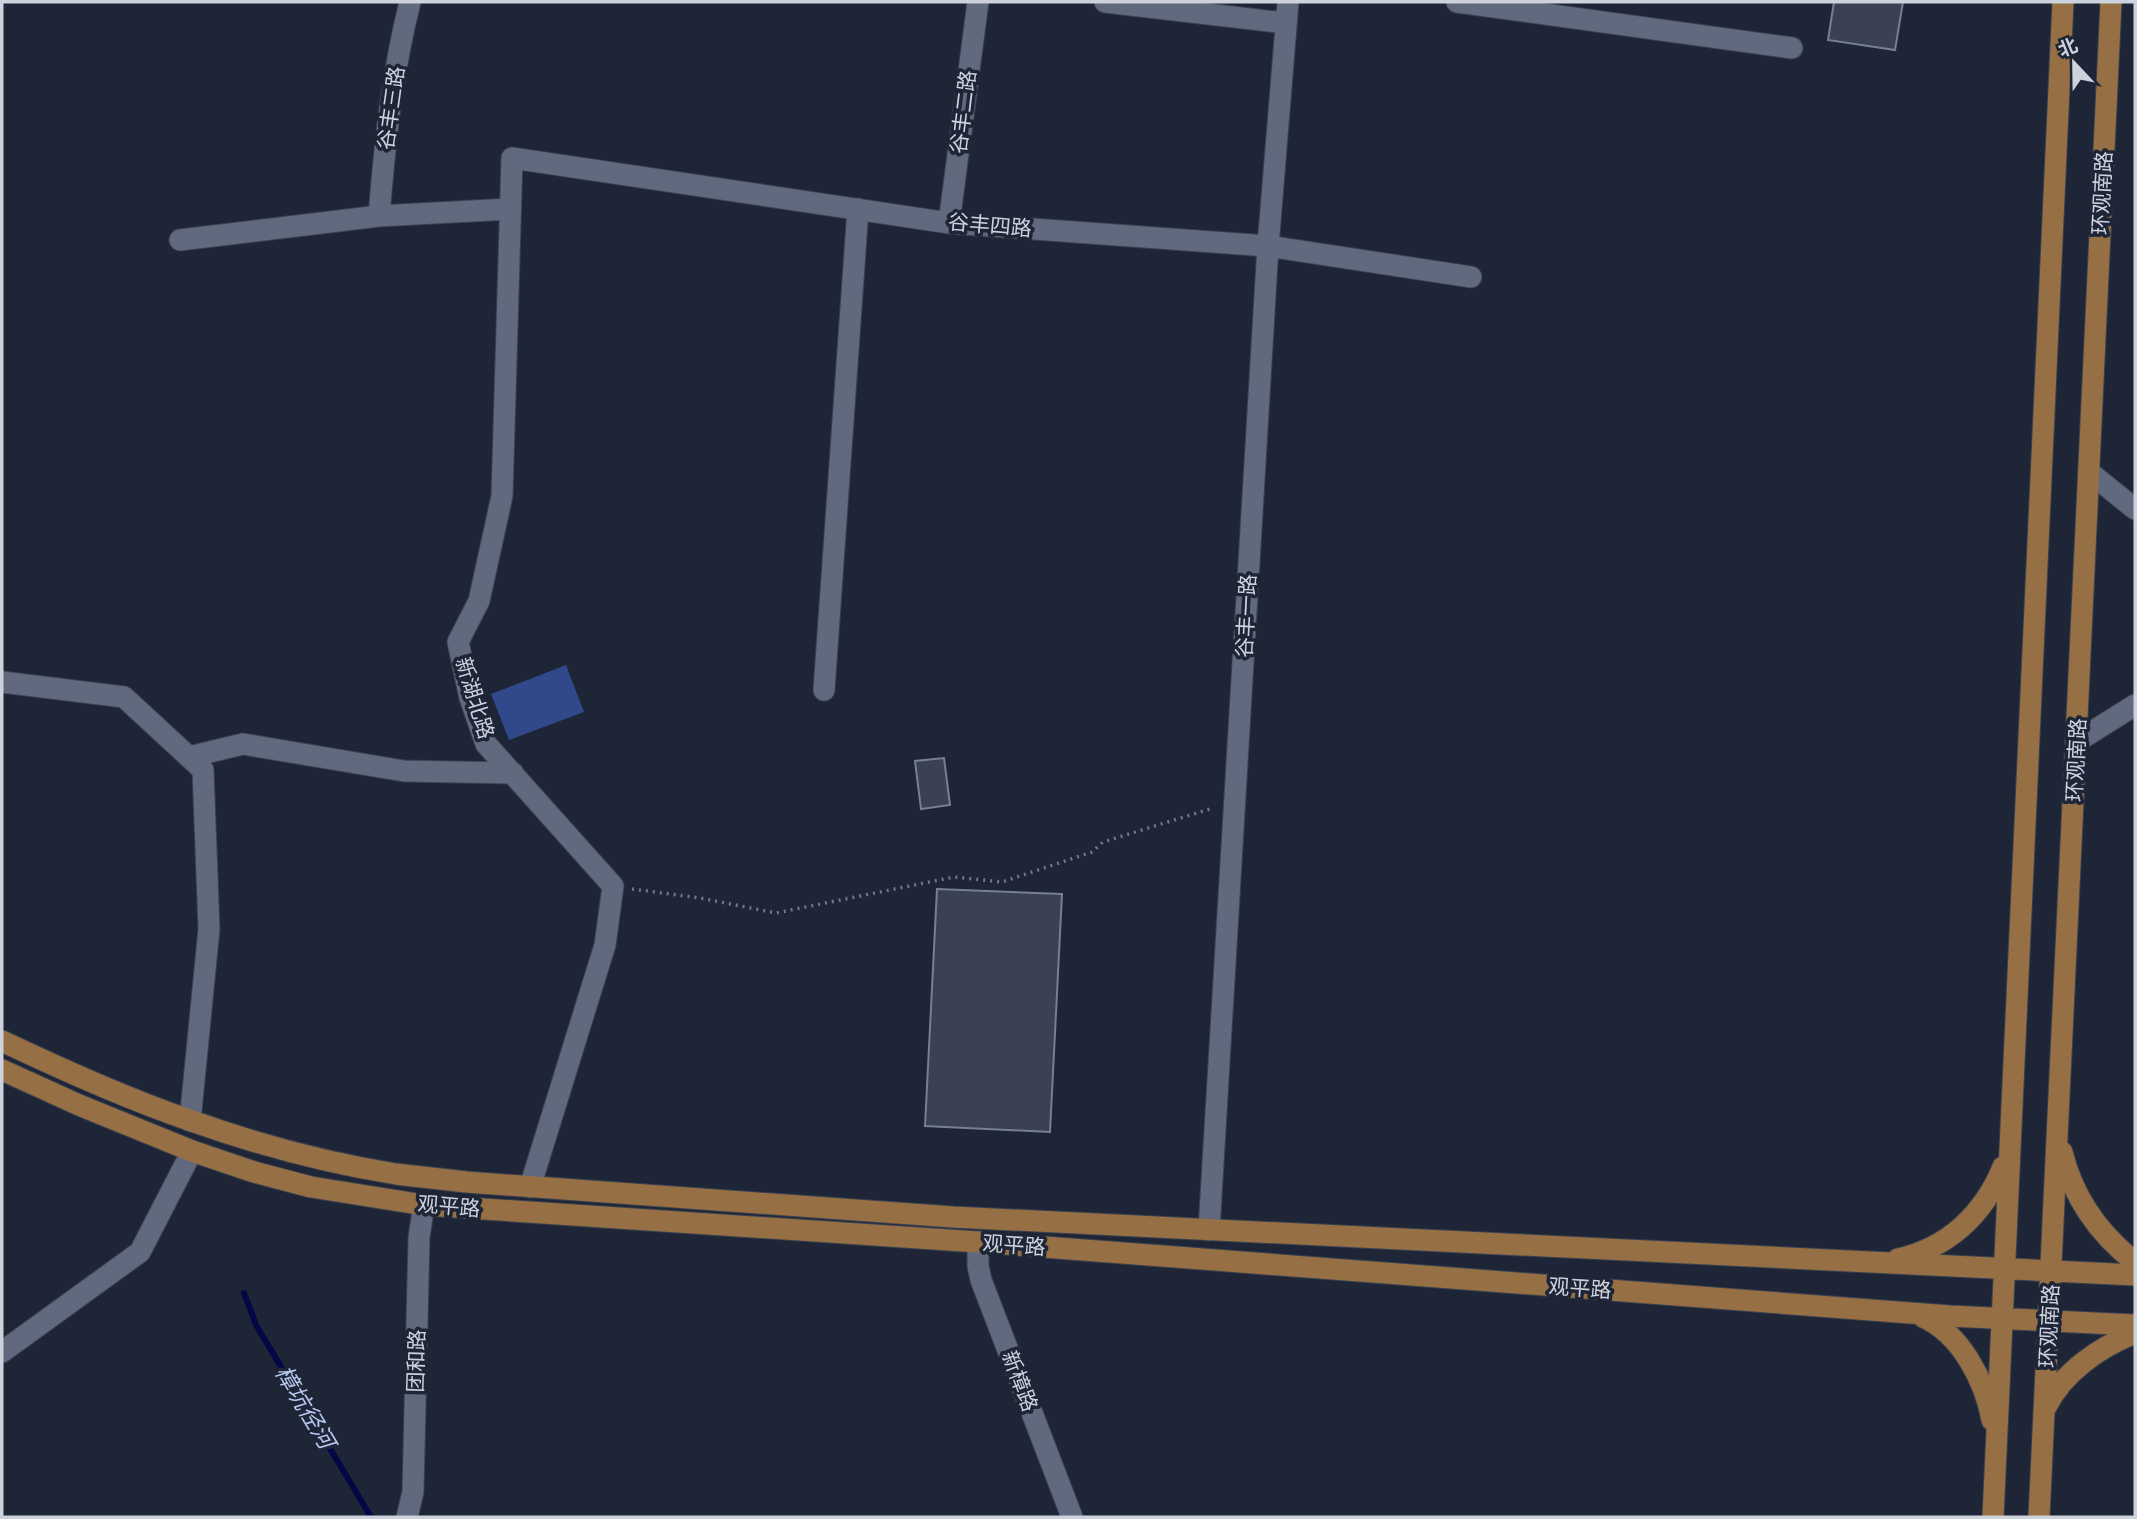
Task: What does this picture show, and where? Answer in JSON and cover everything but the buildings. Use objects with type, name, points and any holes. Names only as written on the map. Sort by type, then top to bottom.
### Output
[{"type":"main road","points":[[1993,1517],[2063,2]]},
{"type":"main road","name":"环观南路","points":[[2039,1517],[2111,2]]},
{"type":"main road","name":"观平路","points":[[2,1041],[71,1073],[190,1121],[272,1146],[397,1174],[530,1187],[953,1217],[2135,1275]]},
{"type":"main road","name":"观平路","points":[[2,1070],[192,1151],[254,1172],[311,1187],[424,1205],[978,1242],[1915,1314],[2135,1325]]},
{"type":"main road","points":[[2058,1134],[2065,1164],[2089,1213],[2118,1248],[2135,1262]]},
{"type":"main road","points":[[1879,1263],[1912,1256],[1937,1245],[1964,1227],[1982,1208],[1996,1185],[2009,1153]]},
{"type":"main road","points":[[1915,1314],[1936,1323],[1949,1334],[1970,1364],[1985,1394],[1997,1445]]},
{"type":"main road","points":[[2045,1408],[2052,1394],[2078,1368],[2109,1346],[2135,1333]]},
{"type":"street","name":"谷丰三路","points":[[379,216],[386,128],[401,36],[410,2]]},
{"type":"street","name":"谷丰二路","points":[[949,223],[978,2]]},
{"type":"street","points":[[1105,2],[1286,12]]},
{"type":"street","points":[[1457,2],[1791,48]]},
{"type":"street","name":"谷丰一路","points":[[1209,1230],[1268,246],[1286,12]]},
{"type":"street","name":"谷丰四路","points":[[512,158],[949,223],[1268,246],[1471,277]]},
{"type":"street","name":"新湖北路","points":[[512,158],[502,496],[479,601],[458,642],[470,698],[486,744],[613,886]]},
{"type":"street","points":[[180,240],[379,216],[510,209]]},
{"type":"street","points":[[824,690],[858,209]]},
{"type":"street","points":[[2089,472],[2135,509]]},
{"type":"street","points":[[2,682],[124,697],[203,770],[209,929],[190,1121]]},
{"type":"street","points":[[2076,742],[2135,705]]},
{"type":"street","points":[[189,757],[243,744],[404,771],[513,773]]},
{"type":"street","points":[[530,1187],[605,945],[613,886]]},
{"type":"street","points":[[2,1352],[140,1252],[192,1151]]},
{"type":"street","name":"团和路","points":[[407,1517],[413,1492],[419,1237],[424,1205]]},
{"type":"street","name":"新樟路","points":[[978,1242],[981,1280],[1072,1517]]},
{"type":"path","points":[[613,886],[700,898],[776,914],[954,877],[1002,882],[1092,852],[1103,842],[1235,801]]},
{"type":"shaded area","points":[[566,665],[584,712],[509,740],[491,694]]},
{"type":"waterway","name":"樟坑径河","points":[[244,1293],[256,1325],[371,1517]]}]
